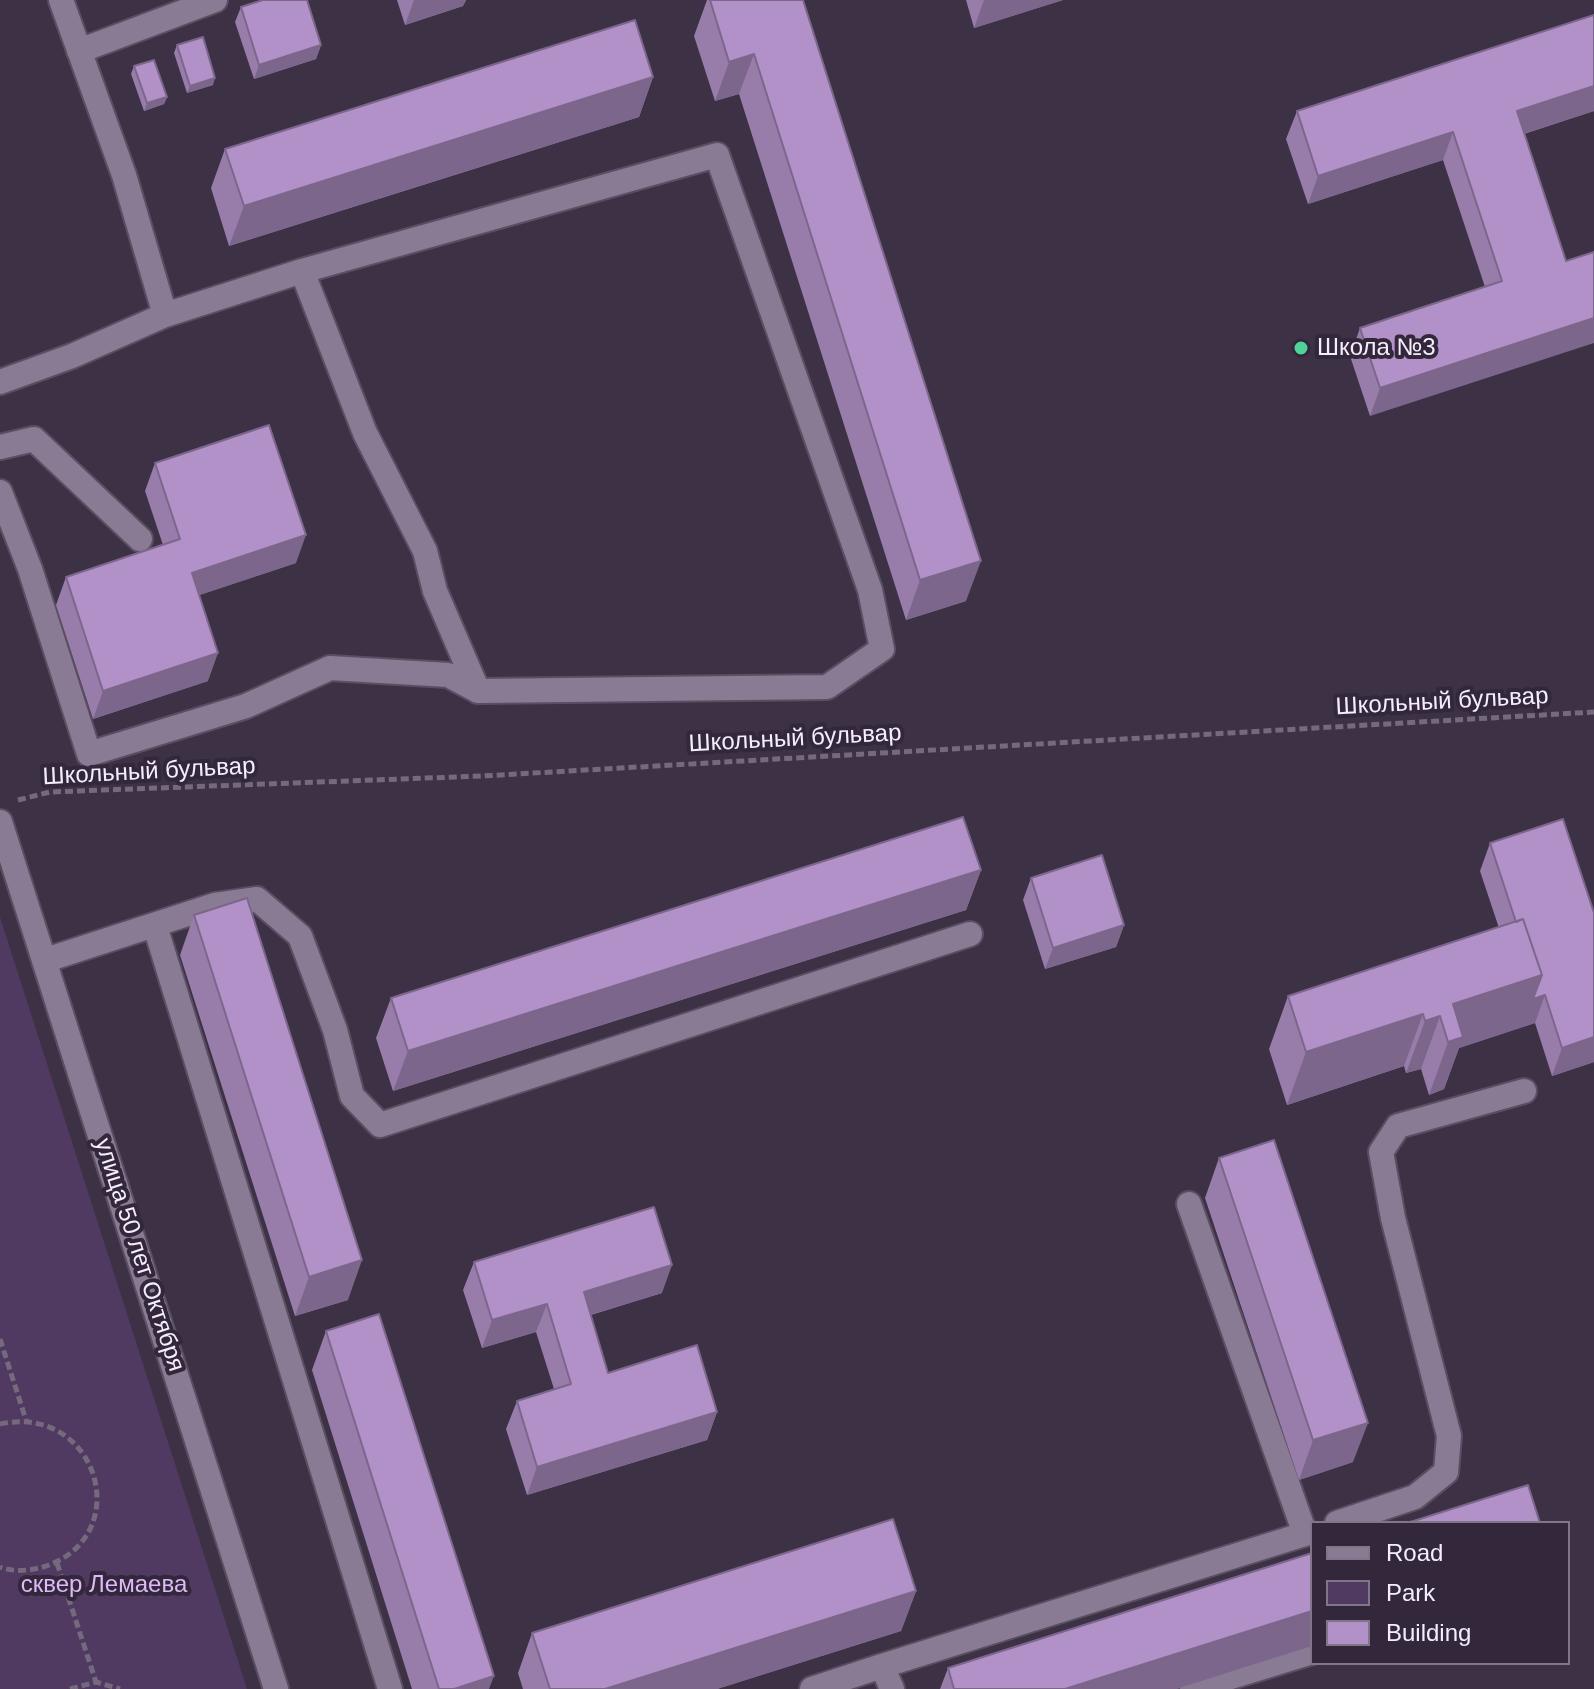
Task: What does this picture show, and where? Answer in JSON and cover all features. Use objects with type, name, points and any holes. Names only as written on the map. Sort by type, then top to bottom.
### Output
[{"type":"street","points":[[61,0],[124,175],[165,315]]},
{"type":"street","points":[[79,51],[215,0]]},
{"type":"street","points":[[0,382],[72,356],[165,315],[302,271],[717,155],[870,590],[882,649],[827,687],[478,691],[448,675],[330,668],[246,706],[89,754],[30,569],[0,492]]},
{"type":"street","points":[[302,271],[365,433],[425,551],[435,591],[478,691]]},
{"type":"street","points":[[0,447],[34,439],[140,539]]},
{"type":"street","name":"улица 50 лет Октября","points":[[6,812],[46,960],[276,1689]]},
{"type":"street","points":[[46,960],[215,905],[257,899],[300,936],[335,1030],[352,1096],[380,1125],[970,934]]},
{"type":"street","points":[[155,926],[390,1689]]},
{"type":"street","points":[[1343,1521],[1415,1497],[1446,1472],[1449,1436],[1393,1218],[1381,1152],[1398,1126],[1524,1091]]},
{"type":"street","points":[[812,1689],[887,1678],[1309,1532],[1189,1204]]},
{"type":"street","points":[[1192,1689],[1310,1653]]},
{"type":"path","name":"Школьный бульвар","points":[[6,812],[50,792],[498,775],[1594,712]]},
{"type":"path","points":[[0,1339],[26,1420]]},
{"type":"path","points":[[0,1424],[26,1420],[50,1426],[71,1438],[87,1457],[96,1480],[97,1505],[90,1528],[76,1548],[57,1563],[33,1570],[0,1567]]},
{"type":"path","points":[[57,1563],[96,1682]]},
{"type":"path","points":[[70,1689],[96,1682],[120,1689]]},
{"type":"green space","name":"сквер Лемаева","points":[[0,917],[247,1689],[0,1689]]},
{"type":"building","points":[[263,0],[307,0],[321,45],[259,65],[241,7]]},
{"type":"building","points":[[710,0],[803,0],[981,561],[920,580],[754,54],[729,62]]},
{"type":"building","points":[[1594,15],[1594,86],[1517,111],[1566,261],[1594,252],[1594,318],[1380,388],[1360,328],[1502,281],[1453,132],[1318,176],[1297,111]]},
{"type":"building","points":[[635,20],[653,77],[244,206],[225,149]]},
{"type":"building","points":[[203,37],[215,78],[190,86],[177,45]]},
{"type":"building","points":[[154,60],[167,97],[147,103],[134,66]]},
{"type":"building","points":[[269,425],[306,535],[192,573],[218,653],[103,691],[66,577],[180,539],[155,463]]},
{"type":"building","points":[[963,817],[981,870],[408,1051],[391,998]]},
{"type":"building","points":[[1563,819],[1594,913],[1594,1037],[1562,1048],[1545,995],[1533,999],[1542,975],[1523,919],[1516,922],[1490,843]]},
{"type":"building","points":[[1102,855],[1124,925],[1053,948],[1031,878]]},
{"type":"building","points":[[247,898],[362,1260],[309,1277],[194,915]]},
{"type":"building","points":[[1523,919],[1542,975],[1453,1004],[1463,1037],[1448,1042],[1440,1016],[1425,1021],[1423,1014],[1306,1052],[1288,996]]},
{"type":"building","points":[[1274,1140],[1368,1423],[1313,1440],[1219,1158]]},
{"type":"building","points":[[654,1207],[672,1265],[584,1292],[608,1373],[697,1345],[717,1412],[537,1467],[517,1401],[571,1384],[547,1304],[492,1320],[474,1262]]},
{"type":"building","points":[[379,1314],[494,1676],[454,1689],[439,1689],[326,1331]]},
{"type":"building","points":[[1528,1485],[1539,1521],[1413,1521]]},
{"type":"building","points":[[893,1519],[916,1591],[605,1689],[550,1689],[532,1633]]},
{"type":"building","points":[[1310,1554],[1310,1612],[1065,1689],[954,1689],[948,1668]]},
{"type":"place","name":"Школа №3","points":[[1301,348]]}]
